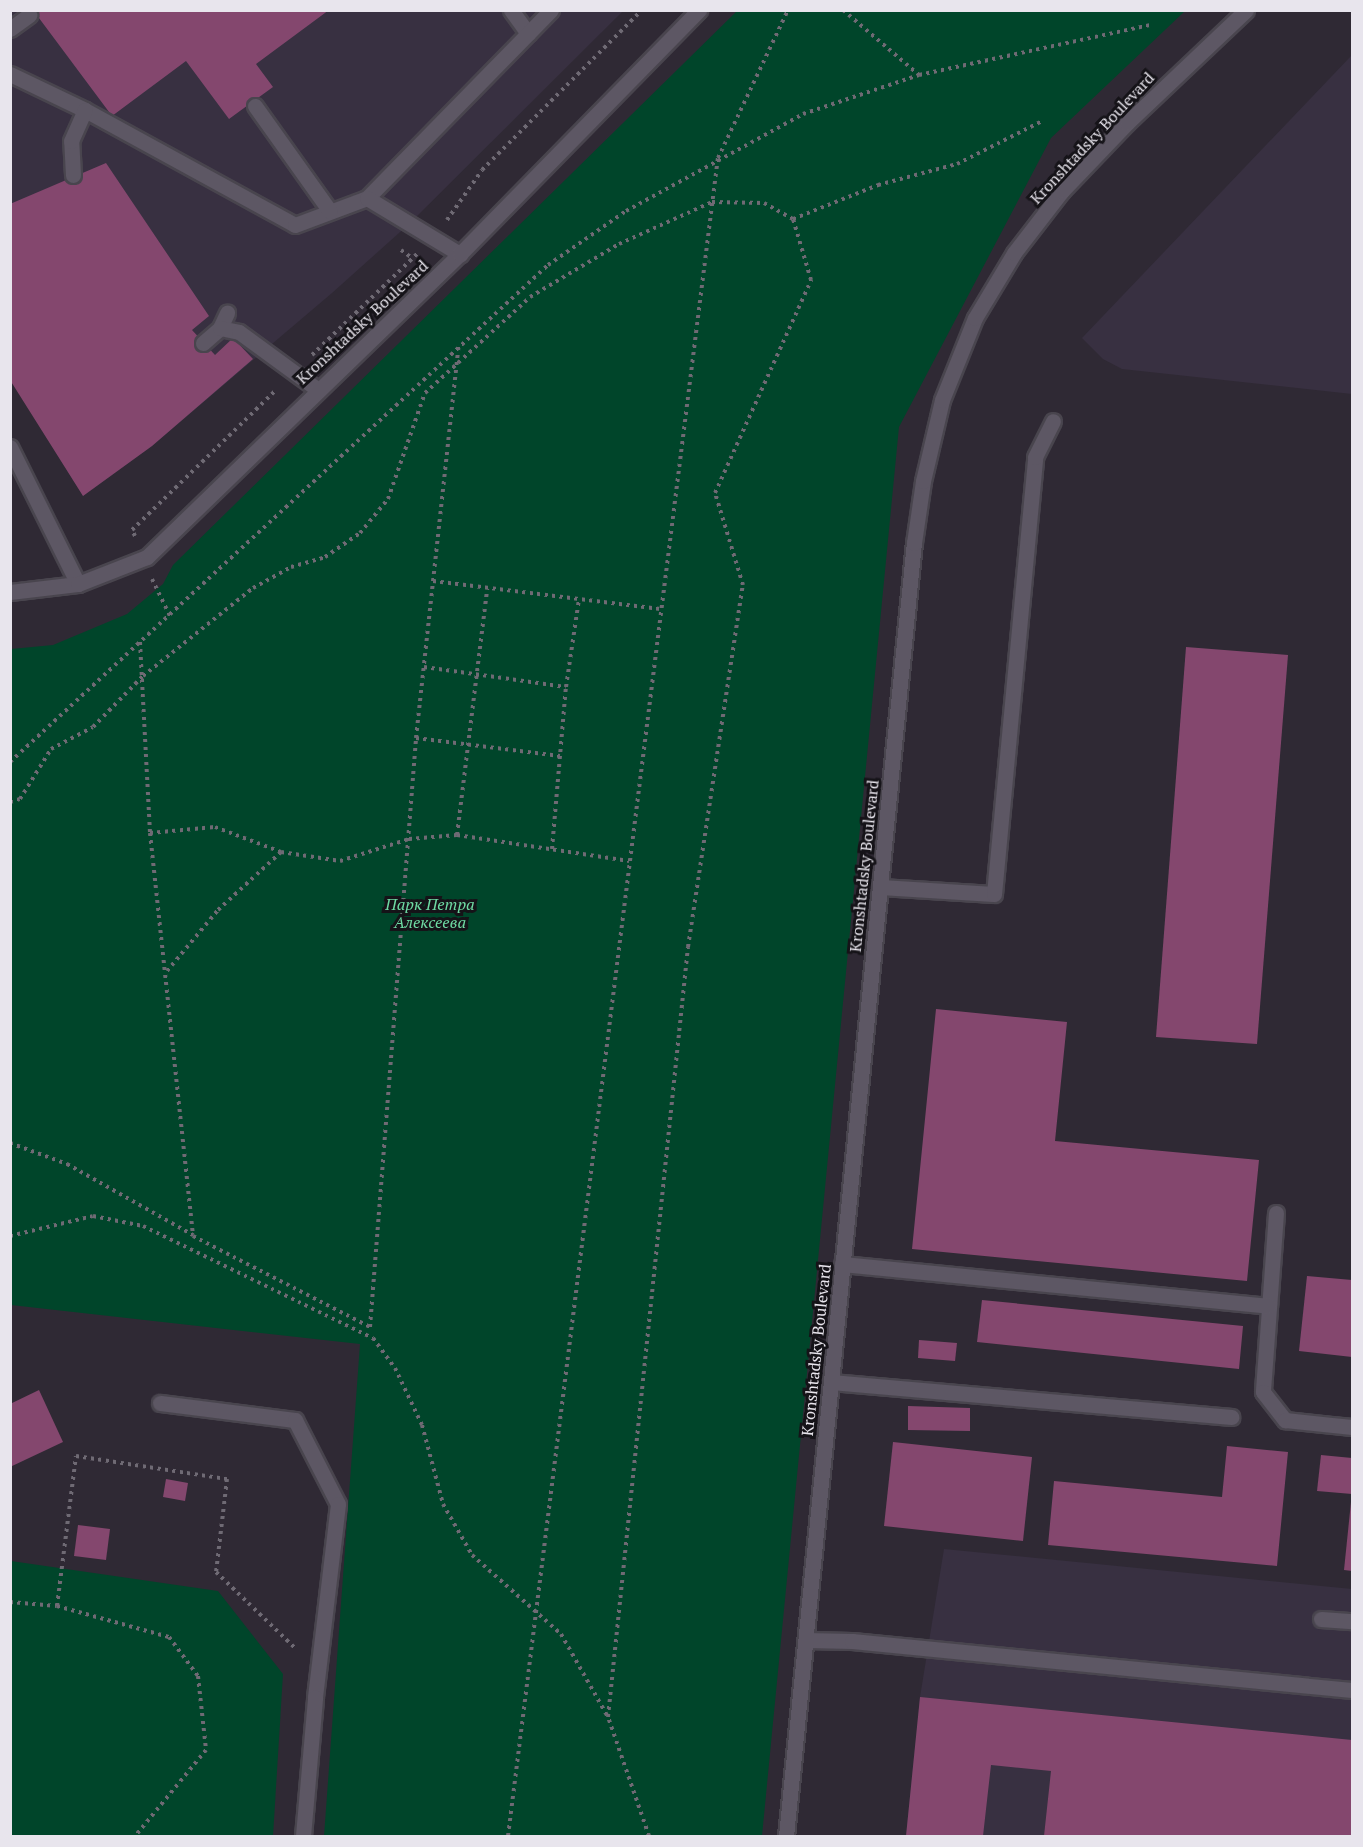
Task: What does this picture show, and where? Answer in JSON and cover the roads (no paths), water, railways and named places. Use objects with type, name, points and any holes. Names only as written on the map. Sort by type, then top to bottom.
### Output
[{"type":"main road","points":[[511,10],[528,33]]},
{"type":"main road","points":[[10,74],[85,111],[295,225],[367,198],[551,10]]},
{"type":"main road","name":"Kronshtadsky Boulevard","points":[[10,592],[78,584],[147,557],[317,388],[460,254],[699,10]]},
{"type":"main road","name":"Kronshtadsky Boulevard","points":[[786,1836],[922,481],[942,400],[975,318],[1014,253],[1062,191],[1127,123],[1246,10]]},
{"type":"main road","points":[[10,29],[28,15]]},
{"type":"main road","points":[[255,106],[330,211]]},
{"type":"main road","points":[[73,175],[71,141],[85,111]]},
{"type":"main road","points":[[367,198],[433,240],[460,254]]},
{"type":"main road","points":[[203,343],[220,328],[227,314]]},
{"type":"main road","points":[[220,328],[239,332],[317,388]]},
{"type":"main road","points":[[880,887],[994,894],[1035,457],[1053,421]]},
{"type":"main road","points":[[10,447],[78,584]]},
{"type":"main road","points":[[1276,1213],[1263,1392],[1285,1420],[1353,1427]]},
{"type":"main road","points":[[842,1264],[1269,1306]]},
{"type":"main road","points":[[831,1382],[1231,1417]]},
{"type":"main road","points":[[160,1403],[295,1419],[338,1504],[315,1698],[303,1836]]},
{"type":"main road","points":[[1321,1619],[1353,1621]]},
{"type":"main road","points":[[806,1640],[852,1641],[1353,1690]]},
{"type":"park label","name":"Парк Петра Алексеева","points":[[430,913]]}]
